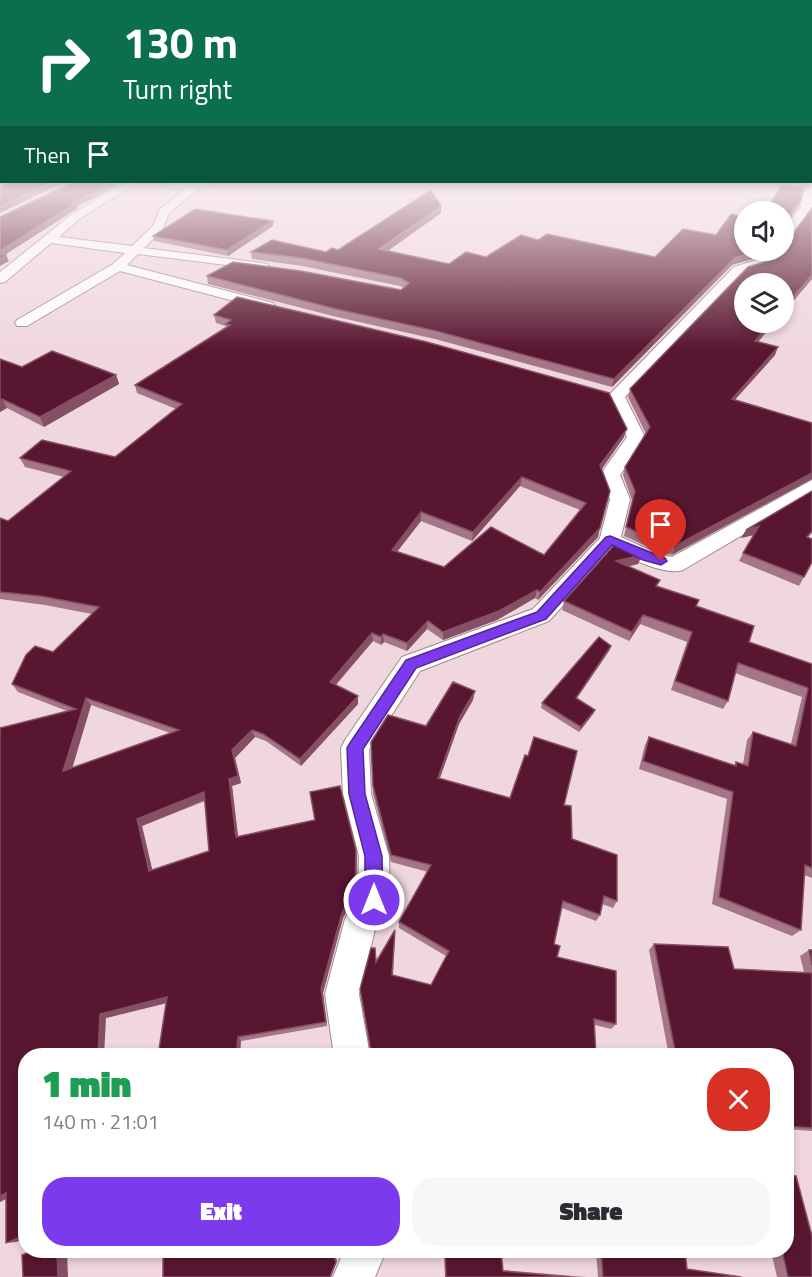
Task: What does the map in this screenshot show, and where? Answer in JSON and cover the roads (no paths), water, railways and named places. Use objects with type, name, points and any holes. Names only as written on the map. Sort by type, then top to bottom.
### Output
[{"type":"street","points":[[0,279],[61,230]]},
{"type":"street","points":[[22,323],[118,267],[155,230]]},
{"type":"street","points":[[50,239],[280,269]]},
{"type":"street","points":[[351,1048],[342,994],[361,919],[374,900],[374,856],[357,794],[355,748],[411,664],[541,615],[610,540],[620,499],[610,475],[636,437],[611,394],[739,270],[766,261]]},
{"type":"street","points":[[118,267],[278,308]]},
{"type":"street","points":[[610,540],[647,557],[675,565],[812,486]]},
{"type":"street","points":[[354,1277],[362,1258]]}]
